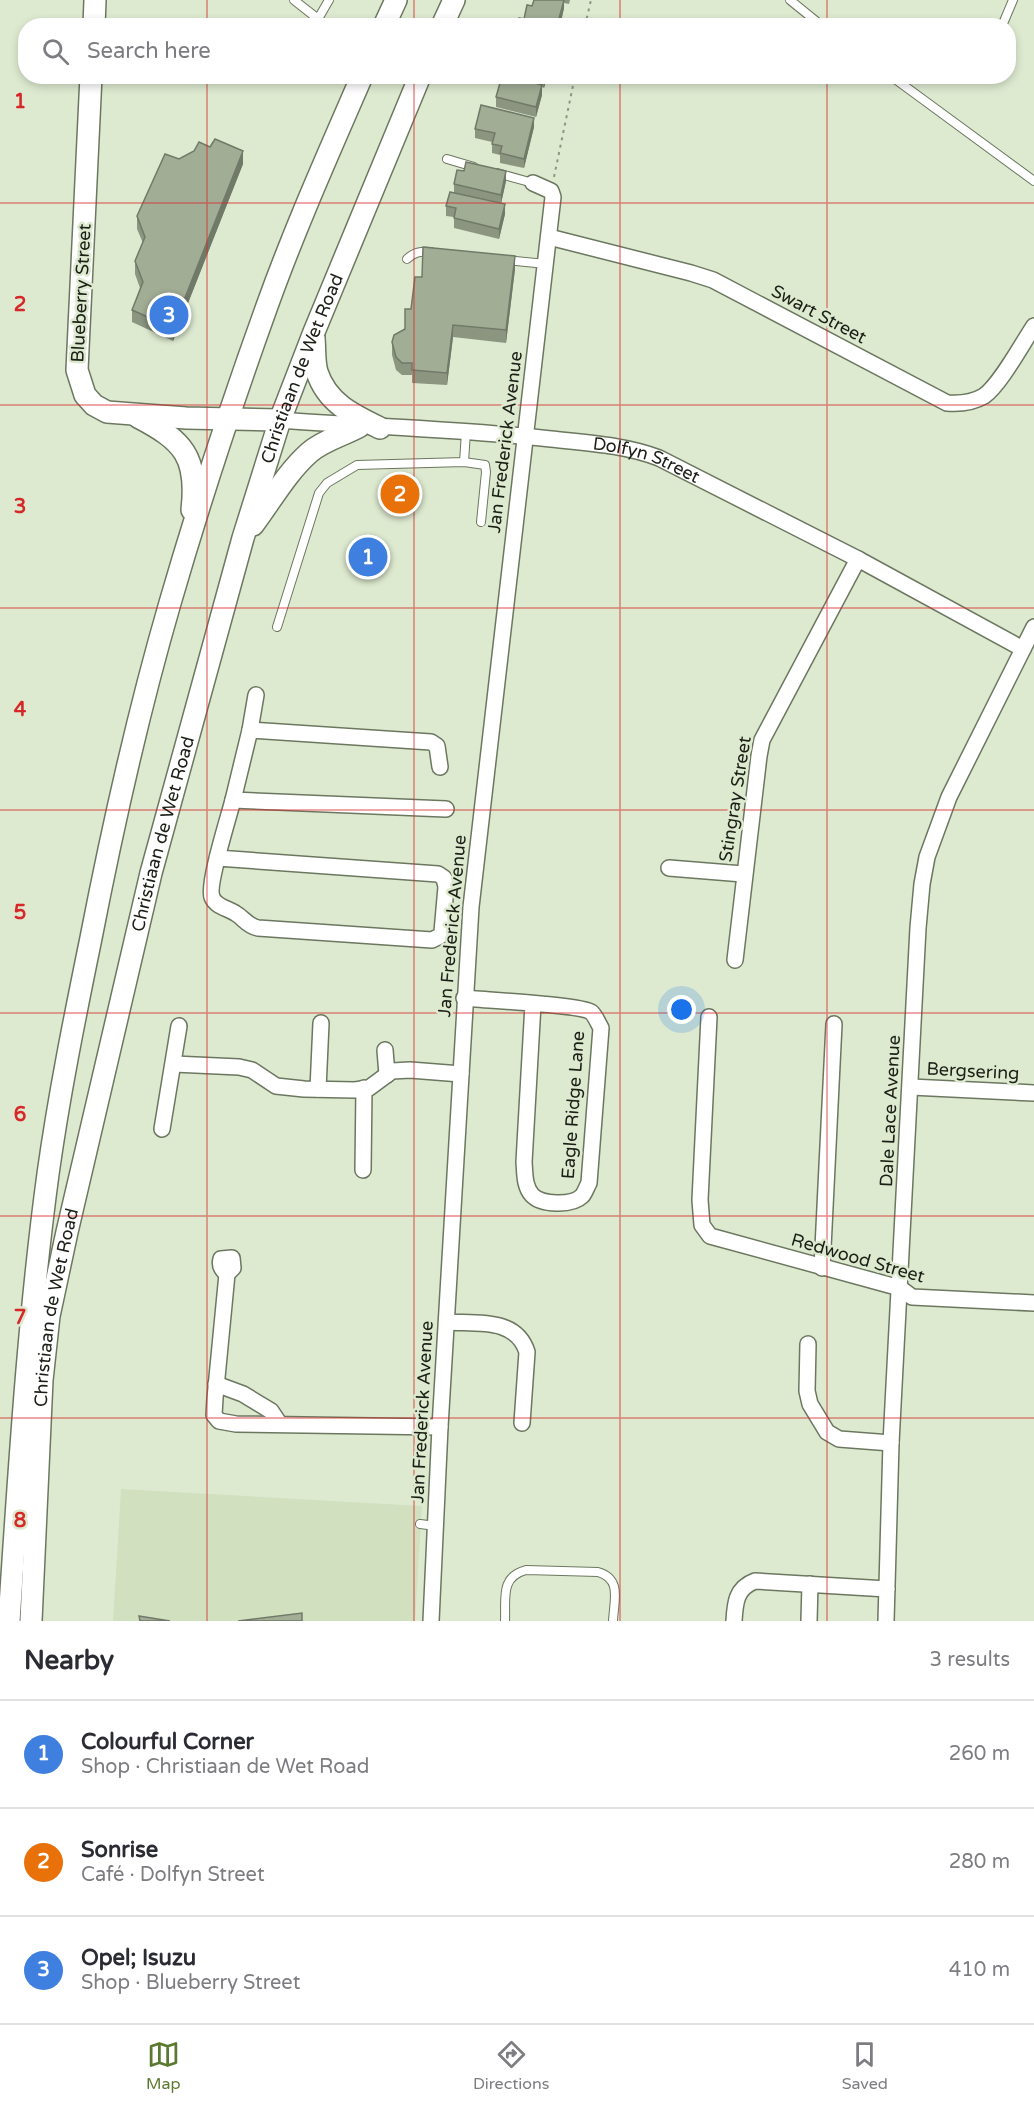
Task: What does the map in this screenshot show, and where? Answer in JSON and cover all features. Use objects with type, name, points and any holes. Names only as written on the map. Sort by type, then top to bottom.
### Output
[{"type":"main road","points":[[94,18],[95,0]]},
{"type":"main road","points":[[388,18],[396,0]]},
{"type":"main road","points":[[446,18],[454,0]]},
{"type":"main road","name":"Blueberry Street","points":[[91,84],[77,370],[85,395],[94,405],[106,412],[227,420]]},
{"type":"main road","name":"Christiaan de Wet Road","points":[[9,1621],[33,1298],[53,1143],[111,835],[153,668],[227,420],[268,303],[354,84]]},
{"type":"main road","name":"Christiaan de Wet Road","points":[[31,1620],[42,1380],[49,1316],[151,873],[243,538],[280,420],[417,84]]},
{"type":"main road","points":[[314,332],[317,371],[331,397],[343,409],[370,427]]},
{"type":"main road","points":[[134,415],[170,437],[185,453],[191,465],[193,495],[188,546]]},
{"type":"main road","name":"Dolfyn Street","points":[[227,420],[280,420]]},
{"type":"main road","points":[[243,538],[286,479],[310,452],[321,444],[370,427]]},
{"type":"street","points":[[533,183],[551,191]]},
{"type":"street","name":"Jan Frederick Avenue","points":[[431,1621],[428,1525],[440,1427],[471,907],[546,264],[553,197],[551,191]]},
{"type":"street","name":"Swart Street","points":[[549,237],[713,280],[947,403],[959,404],[985,395],[994,386],[1034,326]]},
{"type":"street","name":"Dolfyn Street","points":[[280,420],[525,436],[641,451],[858,559],[1023,649]]},
{"type":"street","name":"Stingray Street","points":[[735,960],[762,740],[858,559]]},
{"type":"street","name":"Dale Lace Avenue","points":[[886,1621],[891,1443],[922,884],[927,857],[949,796],[1034,627]]},
{"type":"street","points":[[217,858],[438,874],[444,878],[446,887],[440,936],[432,940],[253,927],[238,915],[215,903],[210,894],[217,858],[250,730],[256,695]]},
{"type":"street","points":[[250,730],[431,742],[437,746],[440,767]]},
{"type":"street","points":[[233,800],[446,809]]},
{"type":"street","points":[[669,868],[744,874]]},
{"type":"street","name":"Eagle Ridge Lane","points":[[464,998],[582,1008],[592,1012],[601,1028],[589,1183],[582,1196],[571,1202],[555,1203],[532,1196],[526,1183],[524,1162],[533,1004]]},
{"type":"street","name":"Redwood Street","points":[[709,1017],[700,1200],[702,1225],[710,1236],[900,1288],[912,1297],[1034,1303]]},
{"type":"street","points":[[318,1089],[321,1023]]},
{"type":"street","points":[[822,1268],[834,1024]]},
{"type":"street","points":[[162,1129],[179,1026]]},
{"type":"street","points":[[385,1050],[387,1075]]},
{"type":"street","points":[[174,1064],[239,1067],[252,1070],[276,1086],[318,1089],[369,1088],[392,1071],[461,1074]]},
{"type":"street","name":"Bergsering","points":[[911,1087],[1034,1093]]},
{"type":"street","points":[[363,1170],[364,1088]]},
{"type":"street","points":[[227,1274],[214,1415],[219,1421],[236,1424],[440,1427]]},
{"type":"street","points":[[447,1322],[501,1325],[524,1343],[527,1352],[522,1423]]},
{"type":"street","points":[[808,1344],[807,1391],[810,1404],[827,1432],[839,1439],[891,1443]]},
{"type":"street","points":[[216,1384],[243,1394],[271,1411],[279,1424]]},
{"type":"street","points":[[734,1621],[736,1598],[740,1590],[755,1581],[887,1589]]},
{"type":"street","points":[[809,1621],[810,1584]]},
{"type":"lane","points":[[294,0],[317,18]]},
{"type":"lane","points":[[319,18],[329,0]]},
{"type":"lane","points":[[790,0],[812,18]]},
{"type":"lane","points":[[1005,18],[1013,0]]},
{"type":"lane","points":[[902,84],[1034,181]]},
{"type":"lane","points":[[447,159],[480,168]]},
{"type":"lane","points":[[490,171],[533,183]]},
{"type":"lane","points":[[407,259],[419,251],[437,252]]},
{"type":"lane","points":[[502,260],[546,264]]},
{"type":"lane","points":[[464,462],[466,432]]},
{"type":"lane","points":[[277,627],[319,493],[327,483],[357,465],[464,462],[485,465],[481,522]]},
{"type":"lane","points":[[505,1621],[506,1585],[516,1573],[526,1570],[598,1572],[609,1575],[615,1589],[613,1621]]},
{"type":"path","points":[[587,18],[591,0]]},
{"type":"path","points":[[551,191],[573,84]]},
{"type":"shaded area","points":[[121,1489],[422,1506],[415,1621],[113,1621]]},
{"type":"building","points":[[534,0],[564,0],[559,18],[524,18],[527,5],[532,6]]},
{"type":"building","points":[[500,84],[542,85],[536,107],[496,97]]},
{"type":"building","points":[[481,105],[534,118],[524,159],[500,153],[502,146],[492,144],[495,133],[475,129]]},
{"type":"building","points":[[215,139],[243,151],[173,328],[132,310],[143,282],[135,261],[145,237],[137,216],[165,154],[179,159],[194,151],[199,142],[210,147]]},
{"type":"building","points":[[466,162],[506,171],[501,195],[454,184],[457,170],[464,171]]},
{"type":"building","points":[[450,192],[505,204],[499,229],[454,218],[456,208],[446,206]]},
{"type":"building","points":[[423,247],[515,256],[506,330],[453,325],[447,373],[412,370],[412,363],[402,363],[396,357],[392,342],[394,335],[405,329],[405,309],[411,309],[415,277],[422,277]]},
{"type":"building","points":[[302,1613],[302,1621],[238,1621]]},
{"type":"building","points":[[139,1616],[170,1621],[140,1621]]},
{"type":"place","name":"Opel; Isuzu","points":[[169,315]]},
{"type":"place","name":"Sonrise","points":[[400,494]]},
{"type":"place","name":"Colourful Corner","points":[[368,557]]}]
